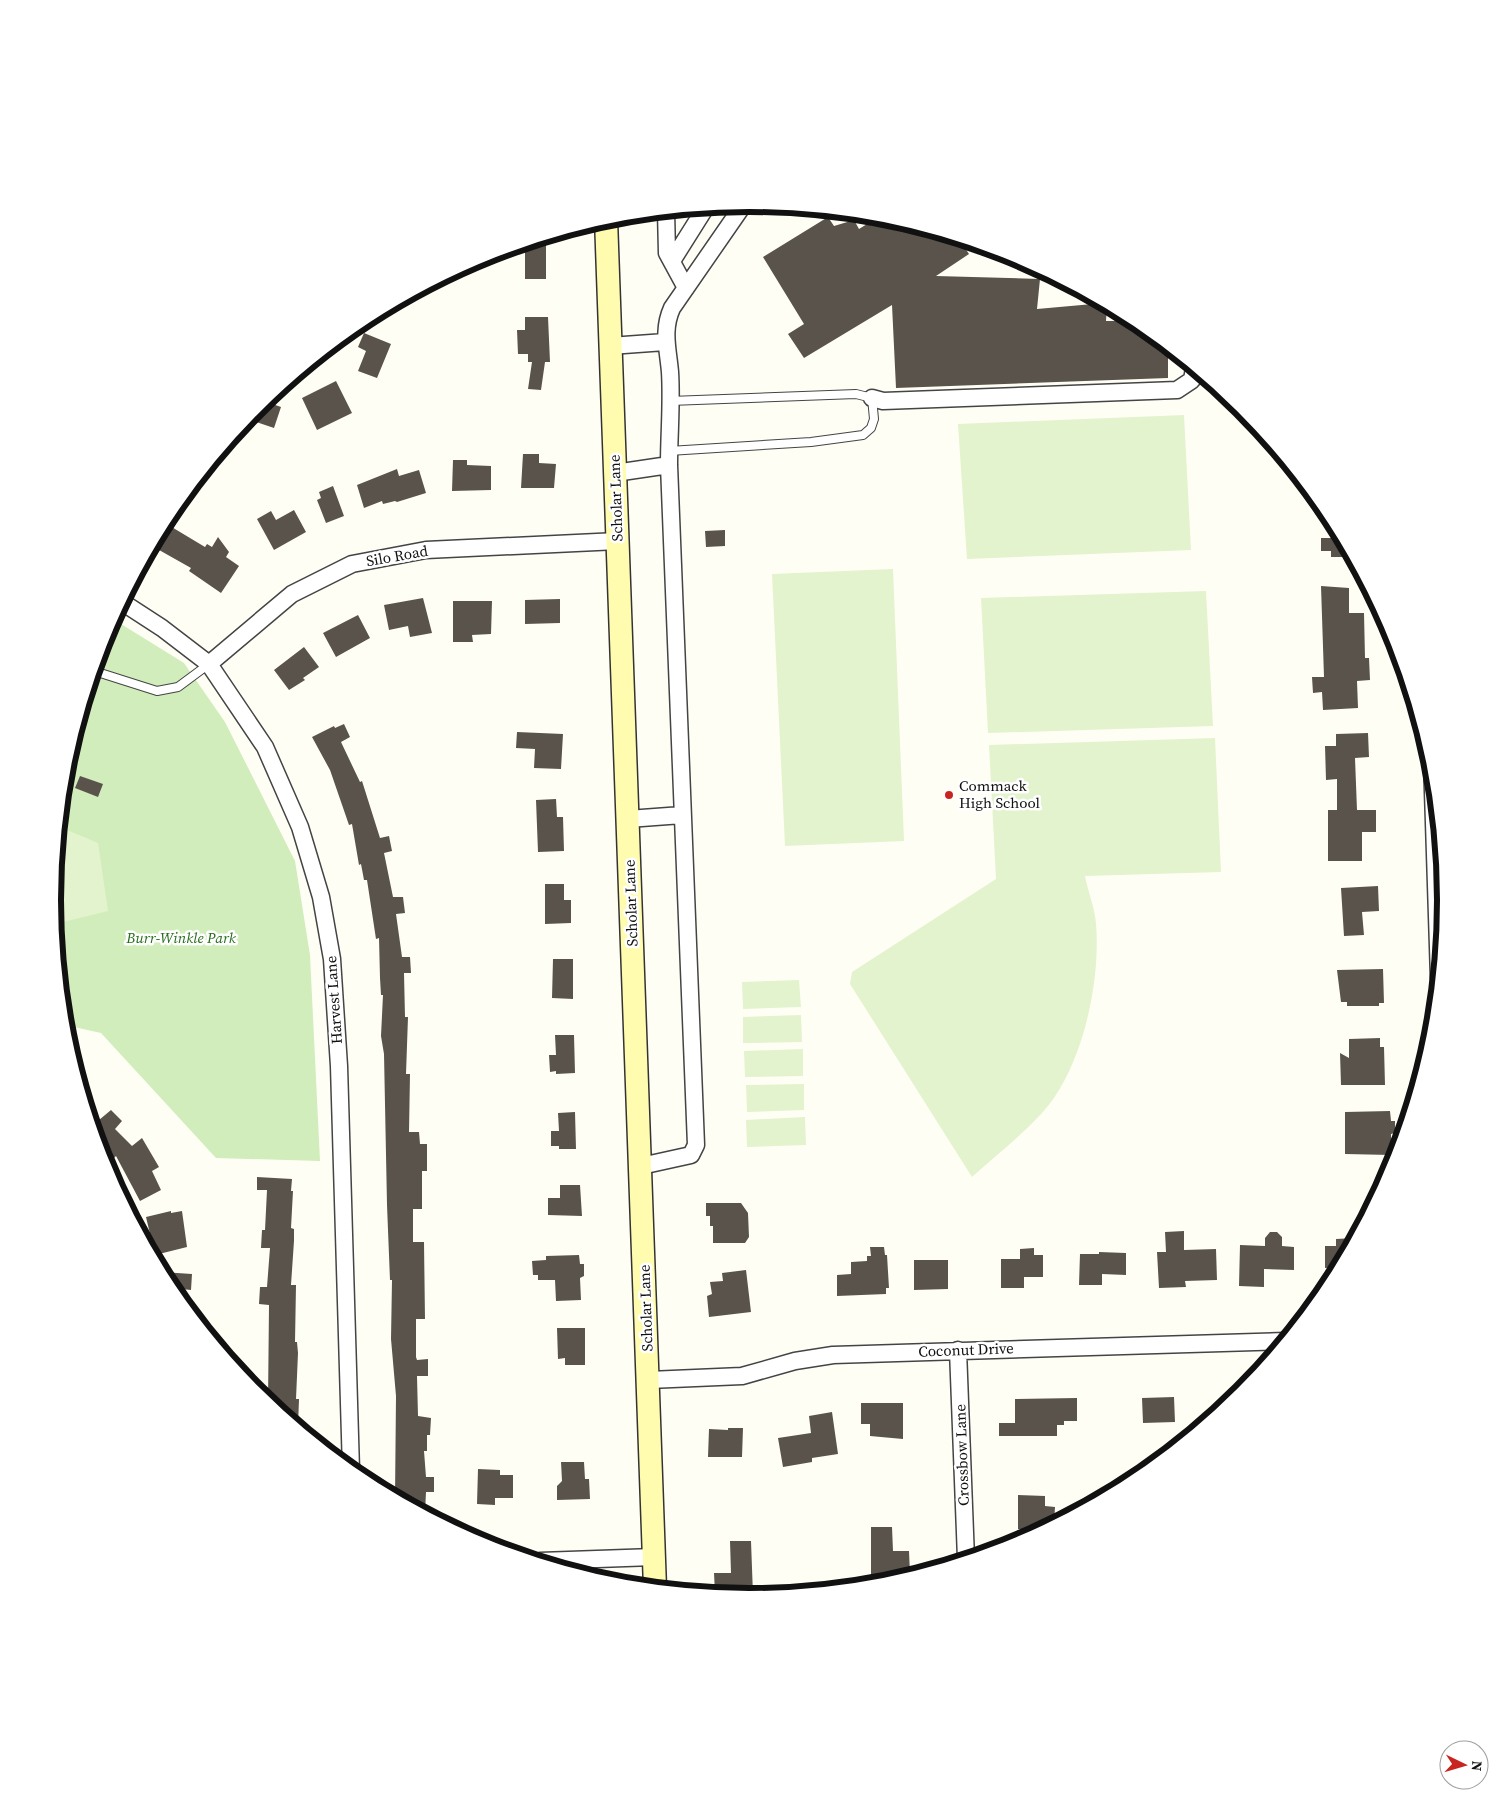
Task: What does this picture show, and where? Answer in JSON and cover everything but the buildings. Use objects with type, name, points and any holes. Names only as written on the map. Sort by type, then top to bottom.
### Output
[{"type":"street","points":[[641,1166],[691,1156],[696,1145],[669,458],[670,372],[665,342],[668,316],[738,212]]},
{"type":"street","points":[[672,261],[702,213]]},
{"type":"street","points":[[666,217],[668,253],[686,288]]},
{"type":"street","name":"Scholar Lane","points":[[606,227],[655,1581]]},
{"type":"street","points":[[610,346],[665,342]]},
{"type":"street","points":[[872,398],[883,401],[1177,390],[1192,380],[1193,375]]},
{"type":"street","points":[[615,473],[669,458]]},
{"type":"street","name":"Silo Road","points":[[209,664],[292,594],[352,564],[426,550],[618,541]]},
{"type":"street","name":"Harvest Lane","points":[[128,606],[162,628],[209,664],[265,747],[300,827],[321,897],[332,959],[339,1066],[351,1460]]},
{"type":"street","points":[[628,819],[682,815]]},
{"type":"street","points":[[1434,838],[1437,920]]},
{"type":"street","name":"Coconut Drive","points":[[649,1380],[742,1376],[795,1361],[833,1355],[1278,1341]]},
{"type":"street","name":"Crossbow Lane","points":[[958,1350],[966,1554]]},
{"type":"street","points":[[556,1560],[654,1557]]},
{"type":"lane","points":[[669,458],[863,435],[871,428],[874,419],[872,398],[856,394],[670,401]]},
{"type":"lane","points":[[100,673],[158,691],[178,687],[209,664]]},
{"type":"green space","points":[[1184,415],[1191,550],[967,559],[958,424]]},
{"type":"green space","points":[[893,569],[904,841],[785,846],[772,574]]},
{"type":"green space","points":[[1206,591],[1213,726],[988,733],[981,598]]},
{"type":"green space","name":"Burr-Winkle Park","points":[[120,623],[184,663],[225,722],[295,861],[310,955],[320,1161],[216,1158],[101,1033],[73,1027],[63,945],[61,900],[63,855],[67,810],[74,766],[98,679]]},
{"type":"green space","points":[[1215,738],[1221,872],[1085,876],[1093,906],[1097,947],[1092,998],[1078,1050],[1056,1095],[1042,1113],[1017,1138],[972,1177],[850,984],[852,972],[996,879],[989,745]]},
{"type":"green space","points":[[65,829],[98,843],[108,911],[62,922],[61,900]]},
{"type":"green space","points":[[799,980],[801,1007],[743,1009],[742,982]]},
{"type":"green space","points":[[801,1015],[802,1042],[743,1043],[743,1017]]},
{"type":"green space","points":[[803,1049],[803,1076],[745,1077],[744,1051]]},
{"type":"green space","points":[[804,1084],[804,1110],[747,1112],[746,1085]]},
{"type":"green space","points":[[805,1117],[806,1145],[747,1147],[746,1120]]},
{"type":"place","name":"Commack High School","points":[[949,795]]}]
